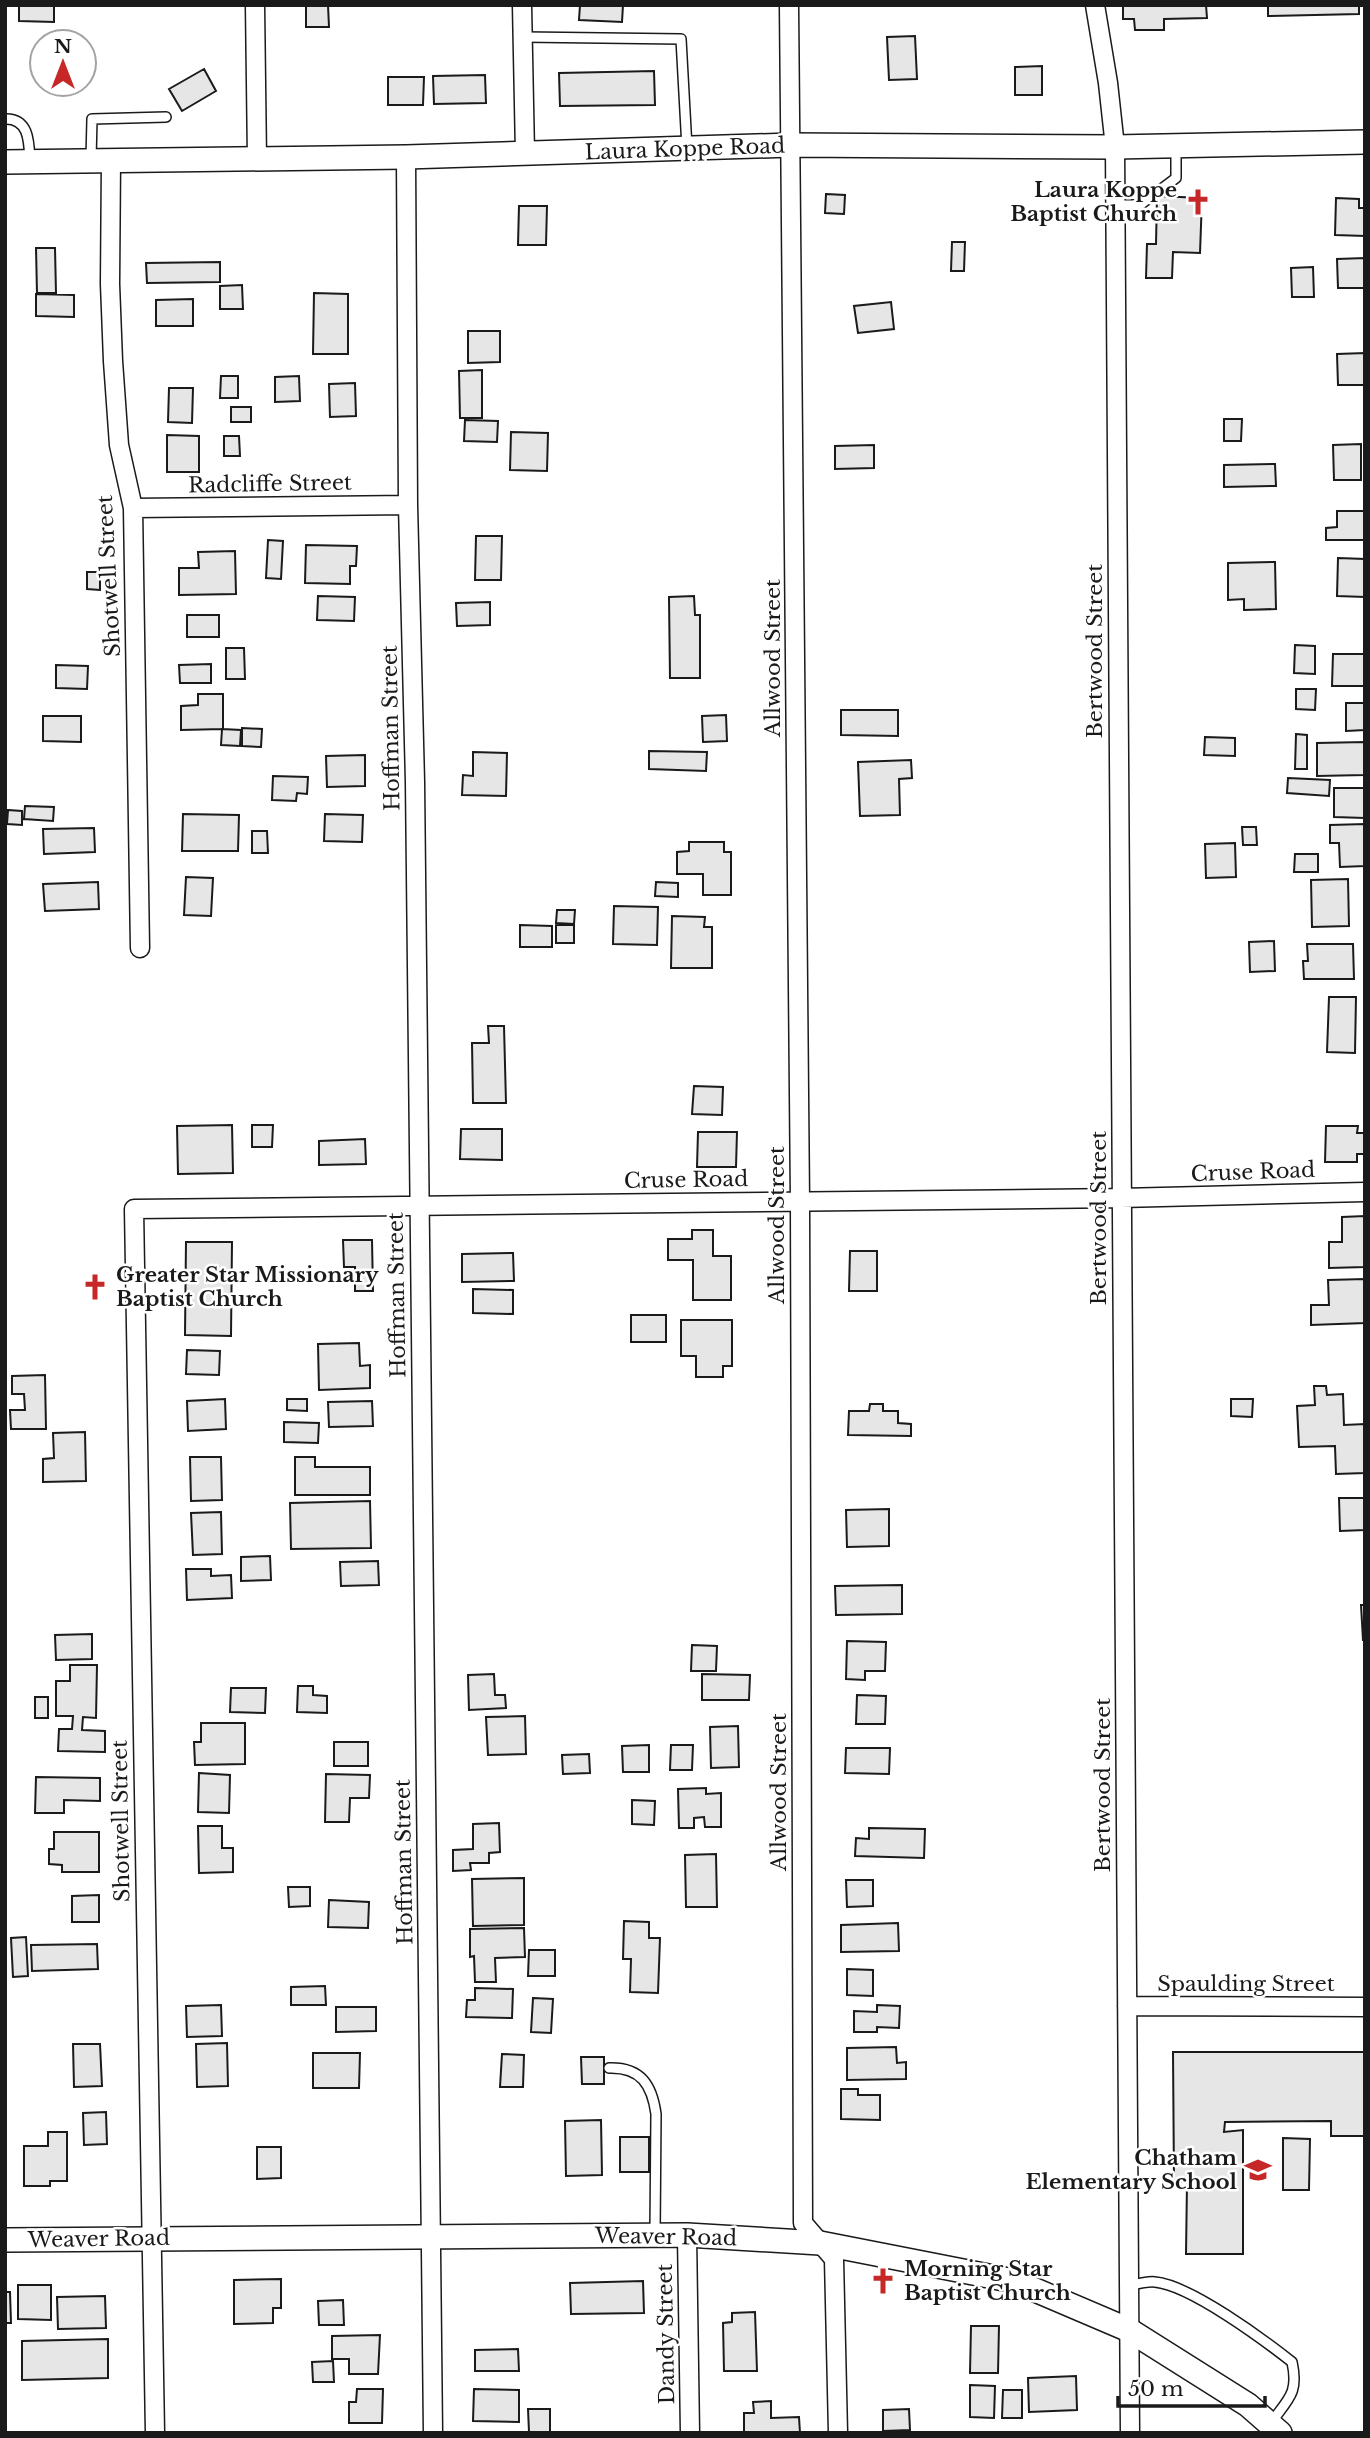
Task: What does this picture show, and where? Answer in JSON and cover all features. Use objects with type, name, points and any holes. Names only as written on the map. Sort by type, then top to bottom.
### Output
[{"type":"street","points":[[255,5],[257,159]]},
{"type":"street","points":[[522,5],[524,154]]},
{"type":"street","name":"Allwood Street","points":[[789,5],[800,1202],[803,2223],[834,2259],[838,2433]]},
{"type":"street","name":"Bertwood Street","points":[[1096,5],[1115,147],[1130,2433]]},
{"type":"street","name":"Laura Koppe Road","points":[[5,162],[406,157],[791,145],[1115,147],[1365,142]]},
{"type":"street","name":"Hoffman Street","points":[[406,157],[408,505],[415,782],[433,2433]]},
{"type":"street","name":"Shotwell Street","points":[[101,161],[120,445],[133,508],[140,948]]},
{"type":"street","name":"Radcliffe Street","points":[[133,508],[408,505]]},
{"type":"street","name":"Cruse Road","points":[[134,1209],[1121,1198],[1365,1192]]},
{"type":"street","name":"Shotwell Street","points":[[134,1209],[155,2433]]},
{"type":"street","name":"Spaulding Street","points":[[1127,2006],[1365,2007]]},
{"type":"street","name":"Weaver Road","points":[[5,2240],[687,2235],[820,2243],[1014,2281],[1129,2330],[1248,2405],[1275,2428]]},
{"type":"street","name":"Dandy Street","points":[[687,2235],[690,2433]]},
{"type":"lane","points":[[523,37],[681,39],[687,148]]},
{"type":"lane","points":[[101,161],[93,119],[166,117]]},
{"type":"lane","points":[[5,119],[12,119],[24,127],[29,138],[30,162]]},
{"type":"lane","points":[[1115,205],[1140,205],[1177,178],[1176,145]]},
{"type":"lane","points":[[609,2068],[624,2067],[635,2073],[649,2085],[654,2098],[655,2235]]},
{"type":"lane","points":[[1129,2286],[1153,2281],[1172,2285],[1215,2309],[1293,2362],[1296,2381],[1275,2428]]},
{"type":"building","points":[[19,5],[54,5],[54,22],[19,21]]},
{"type":"building","points":[[306,5],[328,5],[329,27],[306,27]]},
{"type":"building","points":[[580,5],[623,5],[622,22],[579,20]]},
{"type":"building","points":[[1123,5],[1206,5],[1207,18],[1164,19],[1164,30],[1135,30],[1134,19],[1123,19]]},
{"type":"building","points":[[1268,5],[1359,5],[1359,14],[1268,16]]},
{"type":"building","points":[[915,36],[917,79],[889,80],[887,37]]},
{"type":"building","points":[[1042,66],[1042,95],[1015,95],[1015,67]]},
{"type":"building","points":[[204,69],[216,91],[182,111],[169,89]]},
{"type":"building","points":[[654,71],[655,105],[560,106],[559,73]]},
{"type":"building","points":[[485,75],[486,103],[434,104],[433,76]]},
{"type":"building","points":[[388,77],[424,77],[423,105],[388,105]]},
{"type":"building","points":[[826,194],[845,195],[844,214],[825,213]]},
{"type":"building","points":[[1157,196],[1202,198],[1200,253],[1173,252],[1172,278],[1146,278],[1147,244],[1156,244]]},
{"type":"building","points":[[1336,198],[1359,199],[1359,208],[1365,208],[1365,236],[1335,235]]},
{"type":"building","points":[[519,206],[547,206],[546,245],[518,245]]},
{"type":"building","points":[[952,242],[965,242],[964,271],[951,271]]},
{"type":"building","points":[[36,248],[55,248],[56,293],[37,293]]},
{"type":"building","points":[[1365,258],[1365,288],[1338,288],[1337,259]]},
{"type":"building","points":[[220,262],[220,282],[147,283],[146,263]]},
{"type":"building","points":[[1313,267],[1314,297],[1292,297],[1291,268]]},
{"type":"building","points":[[242,285],[243,309],[220,309],[220,286]]},
{"type":"building","points":[[314,293],[348,294],[348,354],[313,354]]},
{"type":"building","points":[[36,294],[74,295],[74,317],[36,316]]},
{"type":"building","points":[[193,299],[193,326],[156,326],[156,300]]},
{"type":"building","points":[[891,302],[894,329],[858,333],[854,306]]},
{"type":"building","points":[[468,331],[500,331],[500,362],[468,363]]},
{"type":"building","points":[[1365,353],[1365,385],[1338,385],[1337,354]]},
{"type":"building","points":[[482,370],[482,418],[460,418],[459,371]]},
{"type":"building","points":[[221,376],[238,376],[238,398],[220,398]]},
{"type":"building","points":[[299,376],[300,401],[275,402],[275,377]]},
{"type":"building","points":[[355,383],[356,416],[330,417],[329,384]]},
{"type":"building","points":[[169,388],[193,388],[192,423],[168,422]]},
{"type":"building","points":[[231,407],[251,407],[251,422],[231,422]]},
{"type":"building","points":[[1224,419],[1242,419],[1241,441],[1224,441]]},
{"type":"building","points":[[465,420],[498,421],[497,442],[464,441]]},
{"type":"building","points":[[511,432],[548,433],[547,471],[510,470]]},
{"type":"building","points":[[167,435],[199,436],[199,472],[167,472]]},
{"type":"building","points":[[224,436],[239,436],[240,456],[224,456]]},
{"type":"building","points":[[1361,444],[1361,480],[1334,480],[1333,445]]},
{"type":"building","points":[[874,445],[874,468],[835,469],[835,446]]},
{"type":"building","points":[[1275,464],[1276,486],[1224,487],[1224,465]]},
{"type":"building","points":[[1337,511],[1365,511],[1365,540],[1326,540],[1326,528],[1337,527]]},
{"type":"building","points":[[476,536],[502,536],[501,580],[475,580]]},
{"type":"building","points":[[268,540],[283,541],[281,579],[266,578]]},
{"type":"building","points":[[306,545],[357,546],[356,566],[350,566],[350,584],[305,583]]},
{"type":"building","points":[[235,551],[236,594],[179,595],[179,568],[199,568],[198,552]]},
{"type":"building","points":[[1338,558],[1365,559],[1365,597],[1337,596]]},
{"type":"building","points":[[1275,562],[1276,609],[1244,610],[1244,599],[1228,600],[1228,563]]},
{"type":"building","points":[[87,572],[100,572],[100,590],[87,589]]},
{"type":"building","points":[[318,596],[355,597],[354,621],[317,620]]},
{"type":"building","points":[[694,596],[695,615],[700,615],[700,678],[670,678],[669,597]]},
{"type":"building","points":[[490,602],[490,625],[457,626],[456,603]]},
{"type":"building","points":[[187,615],[219,615],[219,637],[187,637]]},
{"type":"building","points":[[1295,645],[1315,646],[1315,674],[1294,673]]},
{"type":"building","points":[[226,648],[244,648],[245,679],[226,679]]},
{"type":"building","points":[[1333,654],[1365,654],[1365,686],[1332,686]]},
{"type":"building","points":[[211,664],[211,683],[180,683],[179,665]]},
{"type":"building","points":[[56,665],[88,666],[87,689],[56,688]]},
{"type":"building","points":[[1296,689],[1316,689],[1315,710],[1296,709]]},
{"type":"building","points":[[198,694],[223,694],[223,729],[181,730],[181,706],[198,705]]},
{"type":"building","points":[[1346,703],[1365,703],[1365,730],[1346,731]]},
{"type":"building","points":[[841,710],[898,710],[898,736],[841,735]]},
{"type":"building","points":[[726,715],[727,741],[703,742],[702,716]]},
{"type":"building","points":[[43,716],[81,716],[81,742],[43,741]]},
{"type":"building","points":[[242,728],[262,729],[261,747],[242,746]]},
{"type":"building","points":[[222,729],[241,730],[240,746],[221,745]]},
{"type":"building","points":[[1296,734],[1307,735],[1307,769],[1295,769]]},
{"type":"building","points":[[1205,737],[1235,738],[1235,756],[1204,755]]},
{"type":"building","points":[[1365,742],[1365,775],[1317,776],[1317,743]]},
{"type":"building","points":[[649,751],[707,752],[706,771],[649,769]]},
{"type":"building","points":[[473,752],[507,753],[506,796],[462,795],[463,775],[473,776]]},
{"type":"building","points":[[365,755],[365,786],[327,787],[326,756]]},
{"type":"building","points":[[911,760],[912,778],[899,779],[900,815],[860,816],[858,762]]},
{"type":"building","points":[[273,776],[308,777],[307,794],[297,793],[296,801],[272,800]]},
{"type":"building","points":[[1288,778],[1330,780],[1329,796],[1287,793]]},
{"type":"building","points":[[1334,788],[1365,788],[1365,818],[1334,817]]},
{"type":"building","points":[[25,806],[54,807],[53,821],[24,819]]},
{"type":"building","points":[[8,810],[22,811],[22,825],[7,824]]},
{"type":"building","points":[[183,814],[239,815],[238,851],[182,851]]},
{"type":"building","points":[[325,814],[363,815],[362,842],[324,841]]},
{"type":"building","points":[[1365,824],[1365,866],[1340,867],[1339,843],[1330,843],[1330,825]]},
{"type":"building","points":[[1242,827],[1256,827],[1257,845],[1243,845]]},
{"type":"building","points":[[94,828],[95,852],[44,854],[43,829]]},
{"type":"building","points":[[252,831],[267,831],[268,853],[252,853]]},
{"type":"building","points":[[689,842],[724,842],[724,852],[731,852],[731,895],[703,895],[703,874],[677,874],[677,852],[689,851]]},
{"type":"building","points":[[1235,843],[1236,877],[1206,878],[1205,844]]},
{"type":"building","points":[[1295,854],[1318,854],[1318,872],[1294,872]]},
{"type":"building","points":[[186,877],[213,878],[211,916],[184,915]]},
{"type":"building","points":[[1348,879],[1349,926],[1312,927],[1311,880]]},
{"type":"building","points":[[98,882],[99,909],[45,911],[43,884]]},
{"type":"building","points":[[656,882],[678,883],[678,897],[655,896]]},
{"type":"building","points":[[614,906],[658,907],[657,945],[613,944]]},
{"type":"building","points":[[557,910],[575,910],[574,924],[556,923]]},
{"type":"building","points":[[672,916],[705,917],[704,927],[712,927],[712,968],[671,968]]},
{"type":"building","points":[[520,925],[552,926],[552,947],[520,947]]},
{"type":"building","points":[[556,925],[574,925],[574,943],[556,943]]},
{"type":"building","points":[[1274,941],[1275,971],[1250,972],[1249,942]]},
{"type":"building","points":[[1307,944],[1353,944],[1354,979],[1304,979],[1303,961],[1308,961]]},
{"type":"building","points":[[1329,997],[1356,997],[1355,1053],[1327,1052]]},
{"type":"building","points":[[488,1026],[504,1026],[506,1103],[473,1103],[472,1043],[489,1043]]},
{"type":"building","points":[[694,1086],[723,1087],[722,1115],[692,1114]]},
{"type":"building","points":[[232,1125],[233,1173],[178,1174],[177,1126]]},
{"type":"building","points":[[252,1125],[273,1125],[272,1147],[252,1147]]},
{"type":"building","points":[[1326,1126],[1358,1126],[1357,1133],[1365,1133],[1365,1154],[1357,1154],[1357,1162],[1325,1162]]},
{"type":"building","points":[[461,1129],[502,1129],[502,1160],[460,1159]]},
{"type":"building","points":[[698,1132],[737,1132],[736,1167],[697,1167]]},
{"type":"building","points":[[365,1139],[366,1164],[319,1165],[319,1141]]},
{"type":"building","points":[[1365,1216],[1365,1267],[1329,1268],[1329,1242],[1342,1242],[1342,1217]]},
{"type":"building","points":[[692,1230],[713,1230],[713,1256],[731,1256],[731,1300],[693,1300],[693,1260],[668,1260],[668,1239],[692,1239]]},
{"type":"building","points":[[343,1240],[372,1240],[373,1291],[355,1291],[355,1267],[344,1267]]},
{"type":"building","points":[[186,1242],[232,1242],[231,1336],[185,1335]]},
{"type":"building","points":[[850,1251],[877,1251],[877,1291],[849,1291]]},
{"type":"building","points":[[513,1253],[514,1281],[462,1282],[462,1254]]},
{"type":"building","points":[[1365,1279],[1365,1323],[1311,1325],[1311,1305],[1329,1305],[1328,1280]]},
{"type":"building","points":[[473,1289],[513,1290],[513,1314],[473,1313]]},
{"type":"building","points":[[631,1315],[666,1315],[666,1342],[631,1342]]},
{"type":"building","points":[[681,1320],[732,1320],[732,1366],[723,1366],[723,1377],[696,1377],[696,1356],[681,1356]]},
{"type":"building","points":[[359,1343],[360,1366],[370,1365],[370,1388],[319,1390],[318,1344]]},
{"type":"building","points":[[187,1350],[220,1351],[219,1375],[186,1374]]},
{"type":"building","points":[[45,1375],[46,1429],[11,1429],[10,1410],[25,1410],[24,1394],[12,1394],[12,1376]]},
{"type":"building","points":[[1314,1386],[1326,1386],[1327,1395],[1343,1394],[1344,1425],[1365,1424],[1365,1473],[1336,1474],[1335,1446],[1299,1447],[1297,1406],[1315,1405]]},
{"type":"building","points":[[225,1399],[226,1429],[188,1431],[187,1401]]},
{"type":"building","points":[[287,1399],[307,1399],[307,1411],[287,1410]]},
{"type":"building","points":[[1231,1399],[1253,1399],[1252,1417],[1231,1416]]},
{"type":"building","points":[[372,1401],[373,1426],[329,1427],[328,1402]]},
{"type":"building","points":[[870,1404],[883,1404],[883,1411],[898,1411],[898,1423],[911,1424],[911,1436],[848,1435],[849,1411],[869,1411]]},
{"type":"building","points":[[284,1422],[319,1423],[318,1443],[284,1442]]},
{"type":"building","points":[[85,1432],[86,1481],[43,1482],[43,1459],[54,1458],[53,1433]]},
{"type":"building","points":[[190,1457],[221,1457],[222,1500],[191,1501]]},
{"type":"building","points":[[295,1457],[315,1457],[315,1467],[370,1467],[370,1495],[295,1495]]},
{"type":"building","points":[[1339,1498],[1365,1498],[1365,1530],[1340,1531]]},
{"type":"building","points":[[370,1501],[371,1548],[291,1549],[290,1503]]},
{"type":"building","points":[[889,1509],[889,1546],[847,1547],[846,1510]]},
{"type":"building","points":[[221,1512],[222,1554],[193,1555],[191,1513]]},
{"type":"building","points":[[270,1556],[271,1580],[241,1581],[241,1557]]},
{"type":"building","points":[[378,1561],[379,1585],[341,1586],[340,1562]]},
{"type":"building","points":[[186,1569],[211,1569],[211,1576],[231,1575],[232,1598],[187,1600]]},
{"type":"building","points":[[902,1585],[902,1614],[836,1615],[835,1586]]},
{"type":"building","points":[[1361,1605],[1365,1605],[1365,1640],[1363,1640]]},
{"type":"building","points":[[92,1634],[92,1659],[56,1660],[55,1635]]},
{"type":"building","points":[[847,1641],[886,1642],[885,1671],[865,1671],[865,1680],[846,1679]]},
{"type":"building","points":[[692,1645],[717,1646],[716,1671],[691,1671]]},
{"type":"building","points":[[70,1665],[97,1665],[96,1718],[83,1717],[82,1730],[105,1731],[105,1752],[58,1751],[59,1729],[72,1729],[73,1716],[56,1716],[56,1681],[70,1681]]},
{"type":"building","points":[[494,1674],[495,1695],[505,1695],[506,1708],[469,1710],[468,1675]]},
{"type":"building","points":[[702,1674],[750,1675],[749,1700],[702,1700]]},
{"type":"building","points":[[298,1686],[313,1686],[313,1695],[327,1696],[327,1713],[297,1712]]},
{"type":"building","points":[[231,1688],[266,1688],[265,1713],[230,1712]]},
{"type":"building","points":[[857,1695],[886,1696],[885,1724],[856,1724]]},
{"type":"building","points":[[35,1697],[48,1697],[48,1718],[35,1718]]},
{"type":"building","points":[[525,1716],[526,1754],[488,1755],[486,1717]]},
{"type":"building","points":[[201,1723],[245,1723],[245,1764],[195,1765],[194,1742],[201,1742]]},
{"type":"building","points":[[738,1726],[739,1767],[711,1768],[710,1727]]},
{"type":"building","points":[[334,1742],[368,1742],[368,1766],[334,1766]]},
{"type":"building","points":[[649,1745],[649,1772],[623,1772],[622,1746]]},
{"type":"building","points":[[671,1745],[693,1745],[692,1770],[670,1770]]},
{"type":"building","points":[[846,1748],[890,1748],[889,1774],[845,1773]]},
{"type":"building","points":[[589,1754],[590,1773],[563,1774],[562,1755]]},
{"type":"building","points":[[199,1773],[230,1775],[229,1813],[198,1812]]},
{"type":"building","points":[[326,1774],[370,1775],[369,1798],[350,1798],[349,1822],[325,1822]]},
{"type":"building","points":[[36,1777],[100,1778],[100,1801],[64,1800],[64,1813],[35,1813]]},
{"type":"building","points":[[706,1788],[706,1794],[721,1793],[721,1827],[705,1827],[704,1817],[694,1818],[694,1828],[679,1828],[678,1789]]},
{"type":"building","points":[[632,1800],[655,1801],[654,1825],[632,1824]]},
{"type":"building","points":[[499,1823],[500,1852],[489,1853],[489,1863],[470,1863],[471,1870],[453,1871],[453,1850],[473,1849],[473,1824]]},
{"type":"building","points":[[198,1826],[222,1826],[222,1848],[233,1848],[233,1872],[199,1873]]},
{"type":"building","points":[[869,1828],[925,1829],[924,1858],[855,1856],[856,1838],[869,1839]]},
{"type":"building","points":[[54,1832],[99,1832],[99,1872],[62,1872],[62,1865],[49,1864],[49,1849],[54,1849]]},
{"type":"building","points":[[716,1854],[717,1907],[686,1907],[685,1855]]},
{"type":"building","points":[[524,1878],[524,1925],[473,1926],[472,1879]]},
{"type":"building","points":[[846,1880],[873,1880],[873,1906],[847,1907]]},
{"type":"building","points":[[288,1887],[310,1887],[310,1906],[289,1907]]},
{"type":"building","points":[[99,1895],[99,1922],[72,1922],[72,1896]]},
{"type":"building","points":[[329,1900],[369,1902],[368,1928],[328,1927]]},
{"type":"building","points":[[624,1921],[649,1922],[649,1938],[660,1938],[658,1993],[630,1992],[631,1959],[623,1959]]},
{"type":"building","points":[[898,1923],[899,1951],[841,1952],[841,1925]]},
{"type":"building","points":[[524,1928],[525,1957],[495,1958],[496,1982],[475,1982],[474,1956],[470,1957],[470,1929]]},
{"type":"building","points":[[26,1937],[28,1976],[13,1977],[11,1938]]},
{"type":"building","points":[[97,1944],[98,1969],[32,1971],[31,1945]]},
{"type":"building","points":[[529,1950],[555,1950],[555,1976],[528,1976]]},
{"type":"building","points":[[847,1969],[873,1970],[873,1996],[847,1995]]},
{"type":"building","points":[[325,1986],[326,2005],[291,2005],[291,1987]]},
{"type":"building","points":[[475,1988],[513,1989],[512,2018],[466,2017],[467,2000],[475,2000]]},
{"type":"building","points":[[533,1998],[553,1999],[551,2033],[531,2032]]},
{"type":"building","points":[[221,2005],[222,2036],[187,2037],[186,2006]]},
{"type":"building","points":[[877,2005],[900,2006],[899,2028],[877,2027],[877,2032],[854,2032],[854,2011],[877,2012]]},
{"type":"building","points":[[336,2007],[376,2007],[376,2031],[336,2032]]},
{"type":"building","points":[[227,2043],[228,2086],[197,2087],[196,2044]]},
{"type":"building","points":[[73,2044],[100,2044],[102,2086],[74,2087]]},
{"type":"building","points":[[896,2047],[897,2063],[906,2062],[906,2079],[847,2080],[847,2048]]},
{"type":"building","points":[[1173,2052],[1365,2052],[1365,2136],[1331,2136],[1331,2121],[1225,2122],[1224,2132],[1243,2130],[1243,2254],[1186,2254],[1187,2182],[1174,2182]]},
{"type":"building","points":[[313,2053],[360,2053],[359,2088],[313,2088]]},
{"type":"building","points":[[502,2054],[524,2055],[523,2087],[500,2087]]},
{"type":"building","points":[[581,2057],[604,2057],[604,2084],[582,2084]]},
{"type":"building","points":[[841,2089],[858,2089],[858,2095],[880,2095],[880,2120],[841,2119]]},
{"type":"building","points":[[106,2112],[107,2144],[84,2145],[83,2113]]},
{"type":"building","points":[[601,2120],[602,2175],[566,2176],[565,2121]]},
{"type":"building","points":[[48,2132],[67,2132],[67,2181],[50,2181],[50,2186],[24,2186],[24,2146],[48,2146]]},
{"type":"building","points":[[620,2137],[649,2137],[649,2172],[620,2172]]},
{"type":"building","points":[[1283,2138],[1310,2139],[1309,2190],[1283,2190]]},
{"type":"building","points":[[257,2147],[281,2147],[281,2178],[257,2179]]},
{"type":"building","points":[[281,2279],[281,2308],[273,2308],[273,2323],[234,2324],[234,2280]]},
{"type":"building","points":[[643,2281],[644,2313],[571,2314],[570,2283]]},
{"type":"building","points":[[18,2285],[51,2285],[51,2320],[18,2319]]},
{"type":"building","points":[[5,2292],[10,2292],[11,2323],[5,2323]]},
{"type":"building","points":[[105,2296],[106,2328],[58,2329],[57,2297]]},
{"type":"building","points":[[343,2300],[344,2325],[319,2325],[318,2301]]},
{"type":"building","points":[[755,2312],[757,2371],[724,2371],[723,2323],[732,2322],[732,2313]]},
{"type":"building","points":[[971,2326],[999,2326],[998,2373],[970,2373]]},
{"type":"building","points":[[380,2335],[378,2374],[349,2374],[349,2359],[332,2359],[332,2336]]},
{"type":"building","points":[[108,2339],[108,2378],[22,2380],[22,2341]]},
{"type":"building","points":[[518,2349],[519,2371],[475,2371],[475,2350]]},
{"type":"building","points":[[333,2361],[334,2382],[313,2382],[312,2362]]},
{"type":"building","points":[[1076,2376],[1077,2410],[1029,2412],[1028,2378]]},
{"type":"building","points":[[970,2385],[995,2386],[994,2418],[970,2417]]},
{"type":"building","points":[[357,2389],[383,2389],[382,2423],[349,2423],[349,2402],[356,2402]]},
{"type":"building","points":[[474,2389],[519,2390],[519,2422],[473,2421]]},
{"type":"building","points":[[1003,2390],[1022,2390],[1022,2418],[1002,2418]]},
{"type":"building","points":[[771,2401],[771,2418],[799,2417],[800,2433],[744,2433],[744,2413],[754,2413],[753,2402]]},
{"type":"building","points":[[528,2409],[550,2409],[550,2432],[529,2432]]},
{"type":"building","points":[[909,2409],[910,2430],[883,2431],[883,2410]]},
{"type":"place","name":"Laura Koppe Baptist Church","points":[[1198,202]]},
{"type":"place","name":"Greater Star Missionary Baptist Church","points":[[95,1287]]},
{"type":"place","name":"Chatham Elementary School","points":[[1258,2170]]},
{"type":"place","name":"Morning Star Baptist Church","points":[[883,2281]]}]
